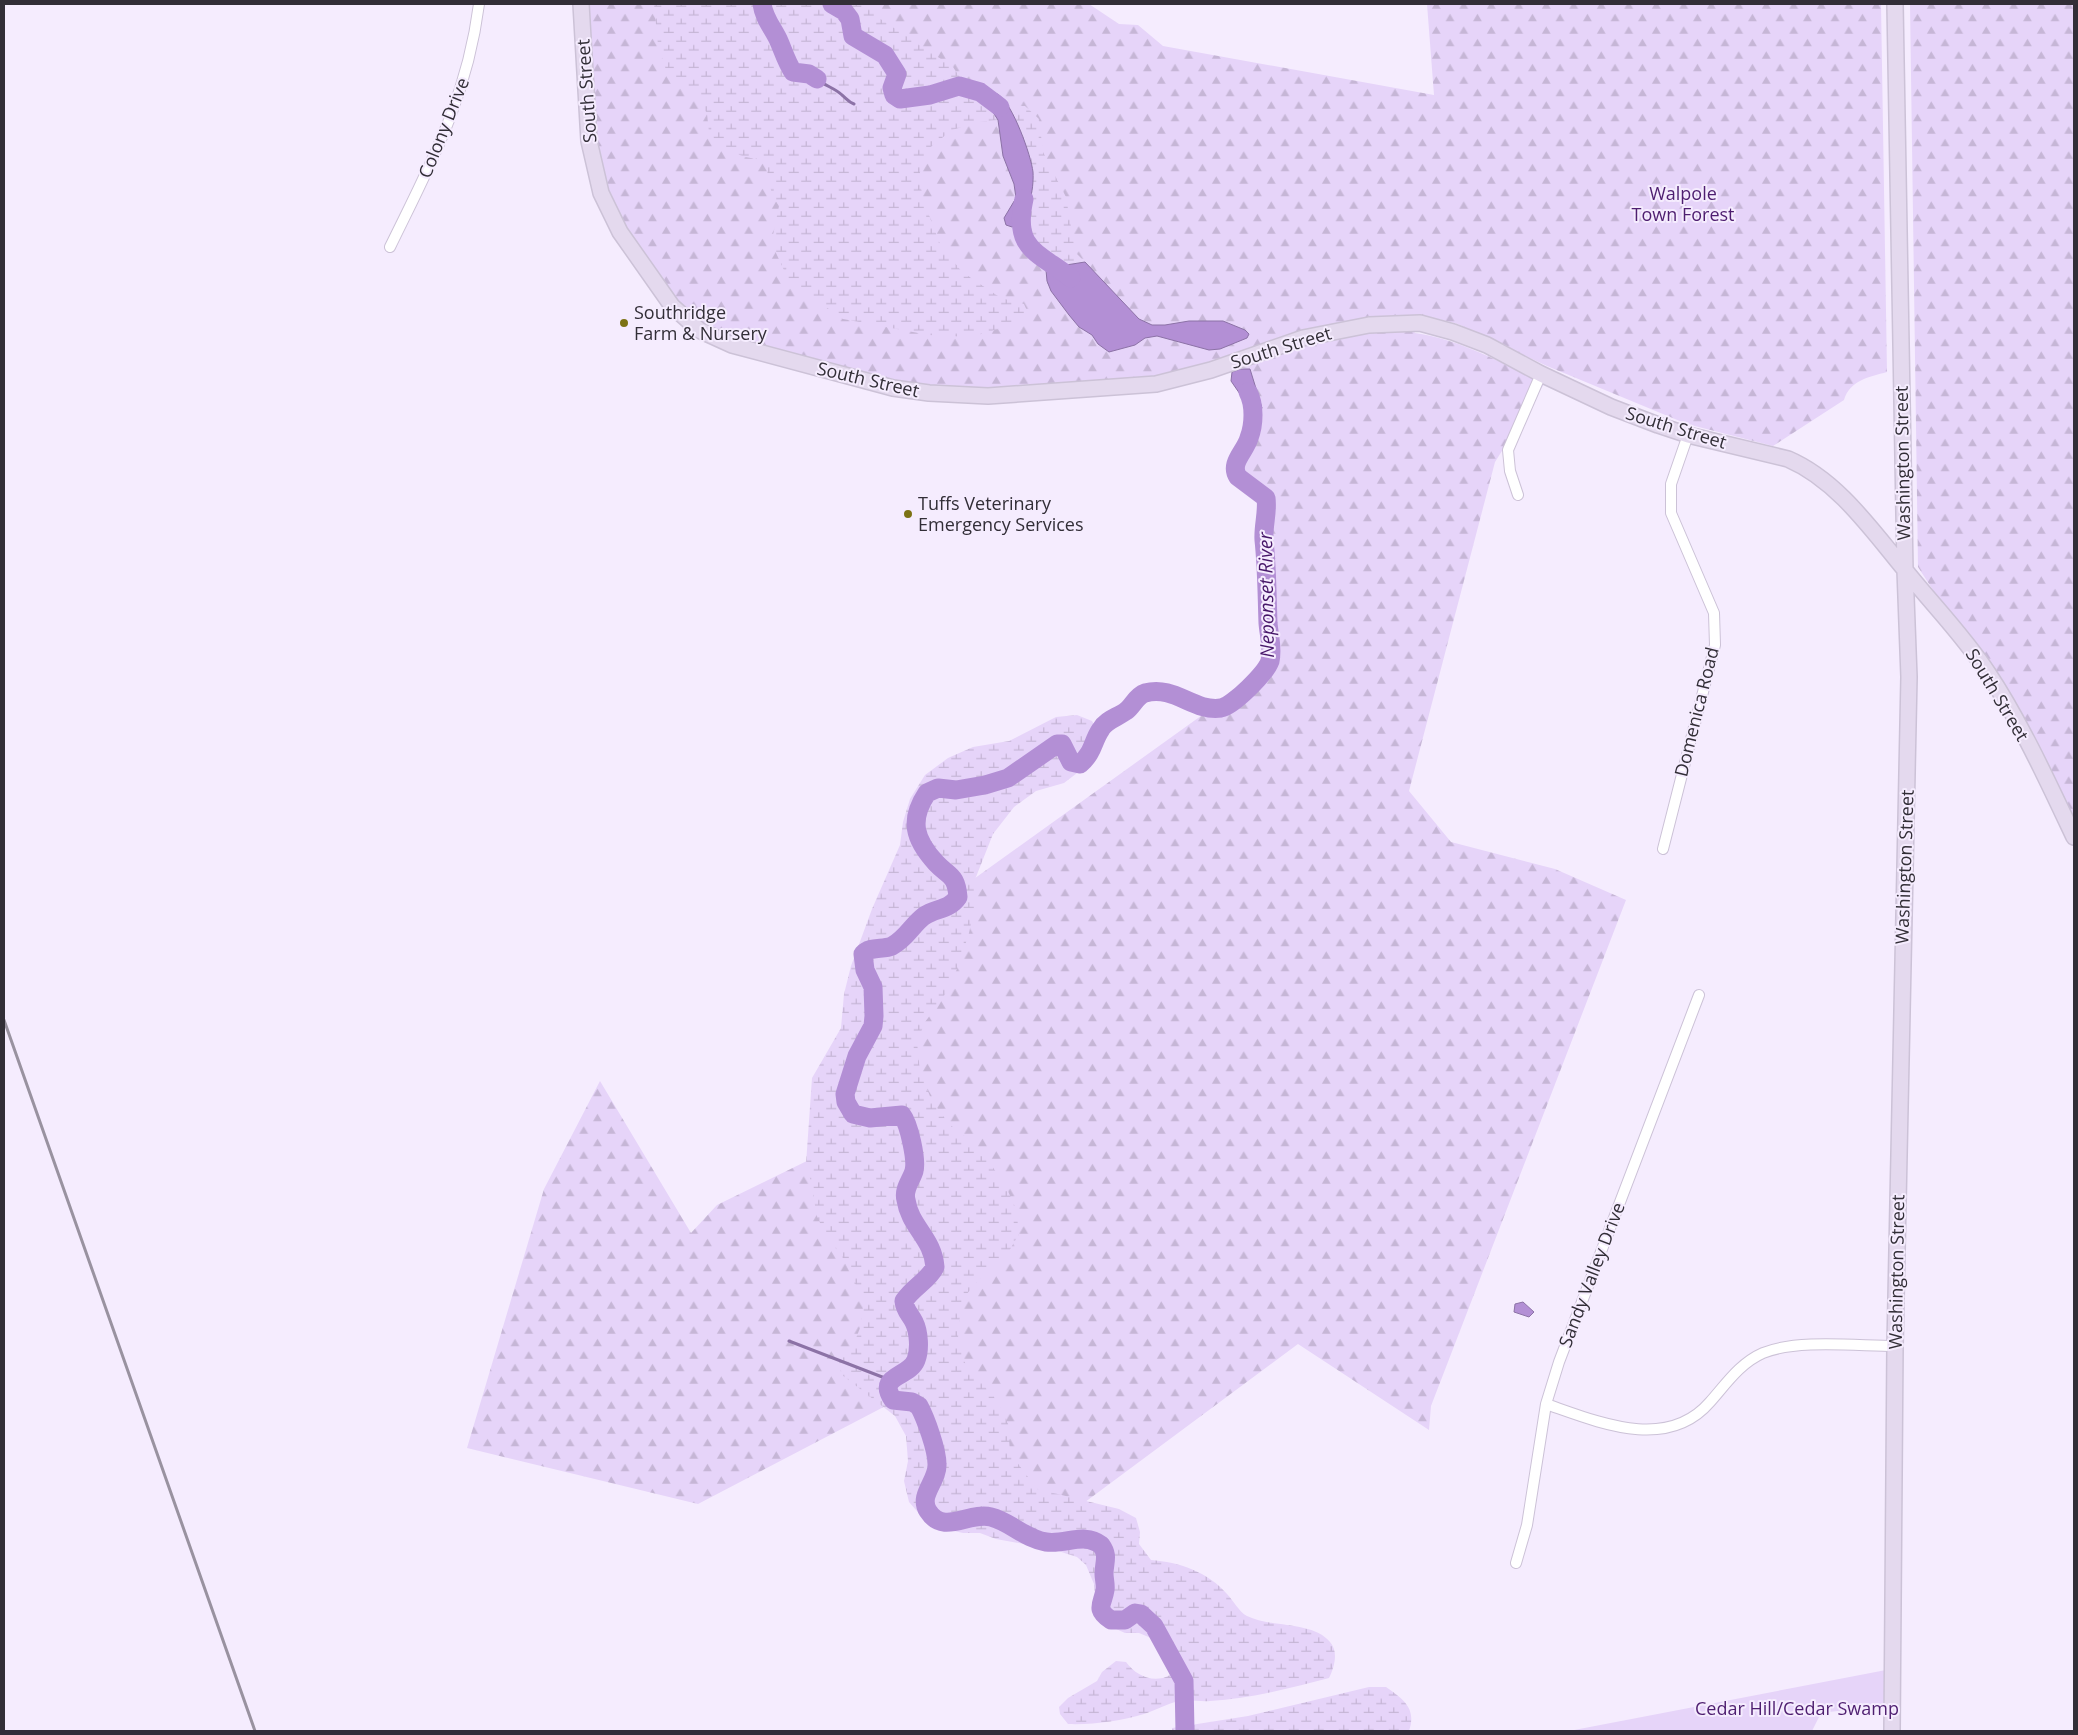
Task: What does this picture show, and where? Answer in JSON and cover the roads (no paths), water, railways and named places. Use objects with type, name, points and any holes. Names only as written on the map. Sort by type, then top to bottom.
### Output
[{"type":"street","name":"Colony Drive","points":[[390,247],[438,150],[458,100],[473,47],[479,4]]},
{"type":"street","name":"South Street","points":[[581,4],[589,141],[595,175],[604,200],[620,232],[672,306],[699,330],[732,345],[893,388],[929,393],[988,396],[1156,384],[1202,372],[1303,338],[1369,325],[1409,323],[1436,327],[1486,345],[1541,374],[1611,407],[1688,435],[1788,459],[1803,466],[1846,502],[1988,673],[2013,717],[2074,837]]},
{"type":"street","name":"Washington Street","points":[[1892,1731],[1904,865],[1909,750],[1909,677],[1904,570],[1895,4]]},
{"type":"street","points":[[1518,495],[1510,471],[1508,450],[1541,374]]},
{"type":"street","name":"Domenica Road","points":[[1663,849],[1715,645],[1714,613],[1672,512],[1672,480],[1688,435]]},
{"type":"street","name":"Sandy Valley Drive","points":[[1516,1564],[1527,1526],[1546,1404],[1567,1341],[1699,995]]},
{"type":"street","points":[[1546,1404],[1596,1421],[1619,1426],[1642,1430],[1662,1429],[1685,1423],[1709,1404],[1745,1364],[1776,1348],[1796,1346],[1896,1346]]},
{"type":"waterway","points":[[762,4],[766,18],[793,72],[809,74],[817,79]]},
{"type":"waterway","name":"Neponset River","points":[[832,4],[844,11],[850,19],[853,36],[885,55],[897,74],[892,88],[894,95],[900,99],[930,95],[959,86],[980,92],[1000,107]]},
{"type":"waterway","points":[[817,79],[854,104]]},
{"type":"waterway","name":"Neponset River","points":[[1024,199],[1021,216],[1025,239],[1038,254],[1071,278]]},
{"type":"waterway","name":"Neponset River","points":[[1185,1731],[1184,1681],[1154,1626],[1141,1614],[1135,1613],[1125,1620],[1111,1620],[1101,1609],[1105,1588],[1106,1559],[1101,1545],[1088,1539],[1053,1542],[1038,1540],[991,1517],[983,1516],[942,1522],[934,1518],[928,1511],[925,1499],[935,1476],[937,1464],[931,1435],[919,1406],[912,1402],[893,1400],[888,1386],[891,1381],[912,1366],[916,1360],[918,1346],[917,1331],[904,1301],[935,1267],[930,1248],[912,1218],[905,1196],[915,1166],[912,1142],[902,1115],[870,1118],[853,1114],[846,1102],[845,1094],[857,1056],[873,1026],[873,987],[865,970],[863,954],[869,950],[892,946],[905,936],[924,916],[946,907],[958,897],[954,880],[936,863],[923,846],[919,837],[916,821],[921,803],[927,793],[938,788],[956,790],[985,785],[1008,778],[1057,744],[1062,744],[1071,762],[1080,764],[1085,760],[1103,726],[1126,711],[1142,694],[1166,693],[1202,706],[1221,708],[1233,702],[1256,681],[1270,661],[1264,540],[1266,498],[1238,477],[1235,467],[1251,433],[1253,409],[1248,392]]},
{"type":"waterway","points":[[789,1341],[890,1380]]},
{"type":"railway","points":[[4,1020],[255,1731]]},
{"type":"place","name":"Southridge Farm & Nursery","points":[[624,323]]},
{"type":"place","name":"Tuffs Veterinary Emergency Services","points":[[908,514]]},
{"type":"park label","name":"Walpole Town Forest","points":[[1683,204]]},
{"type":"park label","name":"Cedar Hill/Cedar Swamp","points":[[1797,1709]]}]
